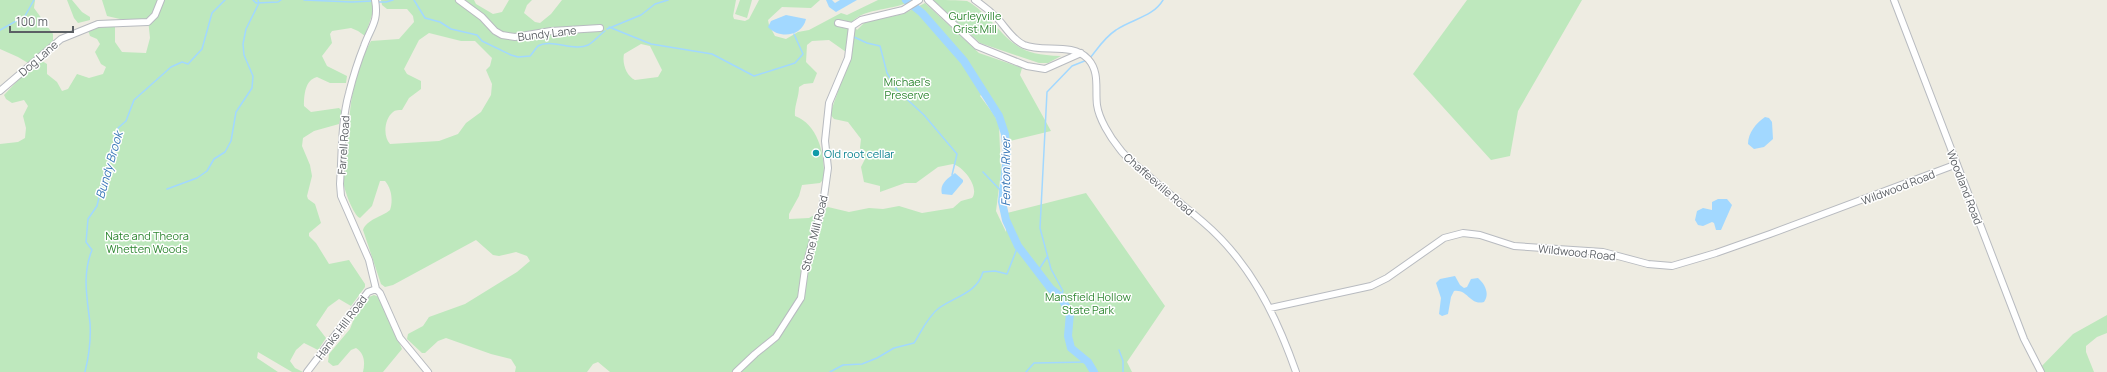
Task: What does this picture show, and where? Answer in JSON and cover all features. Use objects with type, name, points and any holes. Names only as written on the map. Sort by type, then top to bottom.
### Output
[{"type":"street","name":"Dog Lane","points":[[0,92],[61,38],[98,24],[148,22],[154,15],[161,0]]},
{"type":"street","name":"Farrell Road","points":[[376,0],[377,12],[375,25],[366,39],[357,63],[346,109],[340,184],[342,196],[369,260],[376,289]]},
{"type":"street","name":"Bundy Lane","points":[[459,0],[482,17],[495,31],[502,35],[515,37],[550,30],[600,28]]},
{"type":"street","points":[[838,23],[852,26],[870,16],[903,10],[918,0]]},
{"type":"street","points":[[928,0],[976,45],[1027,66],[1045,69],[1081,54]]},
{"type":"street","points":[[975,0],[989,9],[1018,42],[1031,47],[1068,49],[1081,54]]},
{"type":"street","name":"Woodland Road","points":[[1894,0],[2024,339],[2041,372]]},
{"type":"street","name":"Stone Mill Road","points":[[736,372],[776,337],[800,298],[805,269],[823,204],[828,168],[825,141],[829,103],[848,58],[852,26]]},
{"type":"street","name":"Chaffeeville Road","points":[[1081,54],[1088,59],[1095,73],[1098,110],[1119,148],[1166,192],[1220,237],[1258,286],[1288,346],[1296,372]]},
{"type":"street","name":"Wildwood Road","points":[[1270,308],[1371,286],[1388,278],[1444,238],[1463,233],[1480,235],[1514,246],[1603,252],[1648,264],[1672,266],[1716,253],[1770,234],[1957,164]]},
{"type":"street","name":"Hanks Hill Road","points":[[308,372],[368,292],[376,289],[380,293],[400,338],[428,372]]},
{"type":"green space","points":[[0,0],[35,0],[34,8],[53,34],[53,42],[28,63],[0,49]]},
{"type":"green space","points":[[67,0],[72,0],[82,12],[90,17],[90,20],[78,23],[74,18]]},
{"type":"green space","name":"Nate and Theora Whetten Woods","points":[[102,0],[372,0],[373,12],[365,36],[351,28],[332,31],[330,34],[332,43],[322,56],[327,66],[347,76],[346,83],[330,83],[317,77],[310,81],[305,93],[304,106],[311,112],[339,108],[342,111],[339,124],[314,131],[303,138],[302,146],[310,165],[312,176],[307,196],[308,199],[315,204],[321,223],[309,233],[309,236],[316,243],[329,264],[349,260],[365,284],[365,287],[351,306],[339,299],[328,307],[316,325],[326,338],[318,350],[304,343],[296,350],[290,361],[295,368],[303,372],[292,372],[258,352],[257,358],[278,372],[0,372],[0,144],[18,142],[25,138],[26,128],[23,116],[28,106],[24,100],[12,103],[6,99],[4,95],[25,73],[42,61],[47,64],[47,74],[57,82],[62,91],[68,89],[77,74],[89,78],[103,74],[106,67],[101,64],[95,52],[100,44],[97,39],[90,36],[88,30],[98,26],[115,27],[115,42],[122,52],[146,53],[150,38],[148,19],[120,19],[107,16]]},
{"type":"green space","points":[[381,0],[474,0],[476,4],[493,14],[502,12],[509,0],[532,0],[527,5],[524,13],[535,22],[540,23],[551,14],[562,0],[736,0],[733,16],[734,19],[745,21],[749,19],[759,0],[820,0],[811,8],[782,7],[768,20],[775,36],[786,39],[798,32],[809,30],[841,13],[847,15],[878,0],[913,0],[898,6],[872,11],[858,17],[852,22],[857,30],[865,22],[903,14],[925,3],[979,53],[1022,68],[1020,75],[1051,131],[1006,142],[997,112],[984,92],[980,96],[995,116],[999,126],[1001,172],[996,211],[1006,232],[1007,213],[1086,193],[1165,306],[1127,362],[1132,372],[610,372],[598,362],[593,364],[587,372],[515,372],[516,367],[511,359],[491,354],[446,338],[438,341],[425,353],[422,353],[407,339],[408,334],[423,326],[429,317],[465,304],[517,272],[530,261],[527,256],[516,252],[499,256],[493,255],[476,240],[393,285],[385,287],[381,284],[363,230],[368,223],[390,210],[392,199],[389,188],[385,181],[380,181],[372,206],[360,218],[357,216],[352,207],[343,181],[350,110],[356,76],[362,58],[371,41],[399,39],[414,22],[413,16],[407,9],[387,9],[382,5]],"holes":[[[429,33],[461,41],[475,41],[492,58],[490,66],[486,70],[492,84],[491,95],[481,112],[466,123],[458,134],[439,141],[390,144],[386,137],[386,123],[390,115],[394,111],[402,110],[409,98],[421,89],[421,81],[407,74],[404,69],[419,40]],[[829,40],[846,52],[843,77],[830,114],[834,119],[848,122],[861,139],[860,148],[865,159],[861,167],[864,182],[880,186],[880,192],[905,183],[916,183],[938,167],[953,164],[962,169],[970,178],[974,189],[972,198],[961,201],[953,208],[922,213],[899,206],[883,209],[869,208],[849,212],[828,207],[809,218],[789,219],[789,214],[799,196],[802,185],[820,183],[824,179],[822,151],[819,142],[810,126],[795,116],[799,87],[804,84],[813,83],[817,73],[806,62],[807,45],[812,41]],[[641,44],[650,46],[662,70],[658,77],[635,80],[629,76],[624,65],[624,54]]]},
{"type":"green space","points":[[740,0],[752,0],[747,18],[735,14]]},
{"type":"green space","name":"Gurleyville Grist Mill","points":[[933,0],[967,1],[981,11],[1015,45],[1030,52],[1061,56],[1048,63],[1039,63],[980,43]]},
{"type":"green space","points":[[1467,0],[1582,0],[1518,111],[1510,156],[1491,160],[1413,74]]},
{"type":"green space","points":[[374,295],[379,297],[402,349],[383,372],[363,372],[364,359],[359,350],[356,348],[351,350],[338,365],[333,366],[328,362],[329,354],[350,329],[355,316],[369,297]]},
{"type":"green space","points":[[2107,315],[2107,333],[2097,337],[2086,346],[2086,352],[2094,372],[2036,372],[2073,334]]},
{"type":"water","points":[[826,0],[832,0],[835,3],[840,0],[857,0],[836,12],[829,7]]},
{"type":"water","points":[[786,15],[806,19],[804,25],[800,30],[790,34],[778,33],[768,27],[771,21]]},
{"type":"water","points":[[1765,117],[1769,118],[1772,122],[1773,139],[1764,147],[1754,149],[1748,144],[1749,136],[1756,125]]},
{"type":"water","points":[[955,173],[963,180],[963,182],[952,195],[942,194],[941,190],[943,184]]},
{"type":"water","points":[[1718,199],[1727,199],[1732,205],[1721,230],[1716,230],[1714,223],[1712,222],[1703,226],[1698,225],[1695,220],[1697,211],[1703,208],[1712,210],[1712,202]]},
{"type":"water","points":[[1455,276],[1460,285],[1464,288],[1467,287],[1471,279],[1478,278],[1486,289],[1487,296],[1484,302],[1479,303],[1472,300],[1463,292],[1454,291],[1451,297],[1448,314],[1442,316],[1439,314],[1441,298],[1436,283],[1440,279]]},
{"type":"waterway","points":[[0,30],[25,16],[34,0]]},
{"type":"waterway","name":"Bundy Brook","points":[[85,372],[89,354],[90,335],[86,277],[92,250],[86,242],[88,219],[97,206],[103,180],[117,140],[118,128],[126,121],[134,100],[171,67],[182,62],[188,64],[202,49],[212,13],[225,0]]},
{"type":"waterway","name":"Bundy Brook","points":[[253,0],[256,3],[278,2],[281,0]]},
{"type":"waterway","name":"Bundy Brook","points":[[167,189],[197,178],[207,171],[214,159],[225,152],[231,141],[236,112],[252,88],[253,76],[244,55],[243,44],[246,29],[259,3],[258,0]]},
{"type":"waterway","name":"Bundy Brook","points":[[304,0],[352,2],[372,1]]},
{"type":"waterway","name":"Bundy Brook","points":[[378,2],[393,0]]},
{"type":"waterway","name":"Bundy Brook","points":[[414,0],[425,18],[440,22],[451,29],[477,35],[482,41],[518,57],[530,56],[538,46],[549,43],[582,47],[588,45],[605,31]]},
{"type":"waterway","name":"Bundy Brook","points":[[607,29],[641,15],[655,4],[668,0]]},
{"type":"waterway","name":"Fenton River","points":[[906,0],[922,13],[964,61],[999,116],[1005,134],[1007,154],[1002,202],[1006,220],[1018,246],[1051,289],[1060,296],[1070,313],[1068,336],[1071,348],[1088,362],[1094,372]]},
{"type":"waterway","points":[[1090,58],[1108,36],[1122,26],[1148,14],[1159,6],[1163,0]]},
{"type":"waterway","points":[[609,27],[651,44],[712,54],[754,76],[795,63],[803,54],[794,34]]},
{"type":"waterway","points":[[854,37],[867,43],[880,46],[887,73],[897,90],[924,115],[957,154],[952,175]]},
{"type":"waterway","points":[[1060,296],[1063,291],[1051,269],[1040,228],[1047,92],[1072,66],[1087,60]]},
{"type":"waterway","points":[[983,172],[1003,193]]},
{"type":"waterway","points":[[830,372],[843,365],[862,364],[877,358],[894,348],[914,343],[935,311],[976,285],[983,272],[995,271],[1007,274],[1018,246]]},
{"type":"waterway","points":[[1038,271],[1047,257]]},
{"type":"waterway","points":[[1119,350],[1123,361],[1123,372]]},
{"type":"waterway","points":[[1026,372],[1034,363],[1088,362]]},
{"type":"place","name":"Old root cellar","points":[[816,153]]},
{"type":"park label","name":"Michael's Preserve","points":[[907,87]]},
{"type":"park label","name":"Mansfield Hollow State Park","points":[[1088,302]]}]
